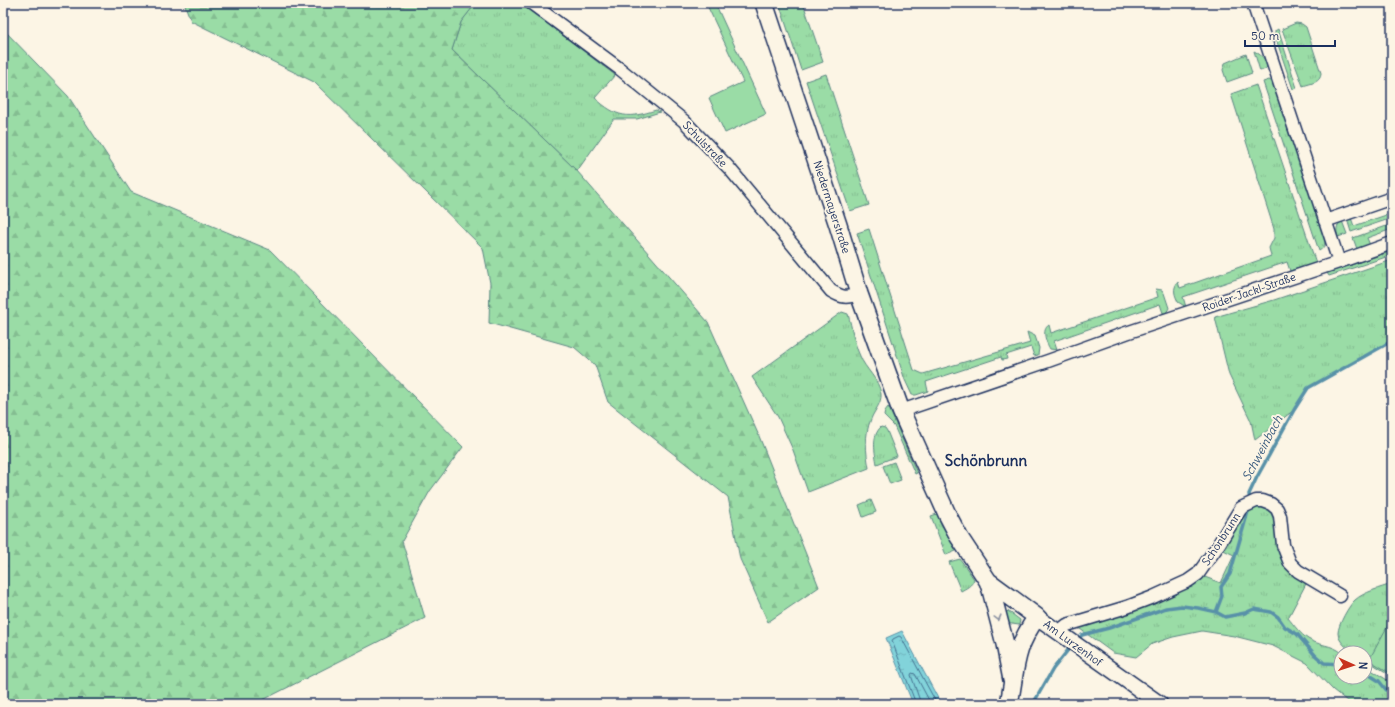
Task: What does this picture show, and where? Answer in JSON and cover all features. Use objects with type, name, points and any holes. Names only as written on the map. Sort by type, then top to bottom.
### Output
[{"type":"main road","name":"Niedermayerstraße","points":[[764,3],[834,211],[859,294],[901,411]]},
{"type":"main road","points":[[901,411],[947,514],[963,544],[988,581],[1005,644],[1012,680]]},
{"type":"main road","name":"Am Lurzenhof","points":[[988,581],[1037,617]]},
{"type":"main road","points":[[1009,704],[1018,650],[1026,633],[1037,617]]},
{"type":"street","name":"Schulstraße","points":[[531,3],[620,69],[684,121],[729,168],[831,291],[841,297],[850,297],[859,294]]},
{"type":"street","points":[[1253,3],[1339,262]]},
{"type":"street","points":[[1325,221],[1392,198]]},
{"type":"street","name":"Roider-Jackl-Straße","points":[[901,411],[1392,243]]},
{"type":"street","name":"Schönbrunn","points":[[1063,635],[1067,625],[1127,608],[1188,581],[1198,574],[1241,508],[1256,501],[1267,502],[1277,509],[1280,516],[1283,545],[1290,563],[1298,571],[1340,596]]},
{"type":"street","name":"Am Lurzenhof","points":[[1037,617],[1160,704]]},
{"type":"green space","points":[[184,3],[476,3],[461,22],[452,50],[577,171],[708,322],[759,436],[819,587],[768,622],[740,559],[728,497],[608,402],[595,365],[574,347],[489,323],[490,283],[483,248],[314,82],[191,21]]},
{"type":"green space","points":[[476,3],[520,3],[615,75],[595,98],[610,110],[623,115],[638,115],[656,110],[660,112],[637,119],[614,119],[577,171],[452,50],[461,22]]},
{"type":"green space","points":[[706,3],[715,3],[766,114],[725,133],[709,98],[743,82]]},
{"type":"green space","points":[[779,3],[803,3],[823,62],[801,70]]},
{"type":"green space","points":[[1296,23],[1302,24],[1306,27],[1321,73],[1321,76],[1317,81],[1303,86],[1282,29]]},
{"type":"green space","points":[[3,29],[68,96],[131,192],[270,250],[463,447],[430,491],[402,541],[425,618],[255,704],[3,704]]},
{"type":"green space","points":[[1278,29],[1297,88],[1293,89],[1275,36],[1275,31]]},
{"type":"green space","points":[[1254,51],[1261,55],[1266,61],[1267,67],[1265,69],[1260,71]]},
{"type":"green space","points":[[1246,54],[1252,73],[1227,82],[1223,70],[1225,63]]},
{"type":"green space","points":[[826,74],[869,205],[850,211],[806,81]]},
{"type":"green space","points":[[1269,80],[1273,82],[1325,236],[1325,245],[1319,251],[1263,82]]},
{"type":"green space","points":[[1256,85],[1316,263],[1290,271],[1287,262],[1183,297],[1186,307],[1178,302],[1175,294],[1175,287],[1178,282],[1180,288],[1271,256],[1269,248],[1274,238],[1274,229],[1231,94]]},
{"type":"green space","points":[[1392,213],[1392,218],[1351,232],[1347,219],[1351,218],[1354,226]]},
{"type":"green space","points":[[1342,221],[1347,234],[1338,237],[1337,228]]},
{"type":"green space","points":[[1392,224],[1392,229],[1367,238],[1370,245],[1357,249],[1353,238]]},
{"type":"green space","points":[[869,229],[914,370],[923,374],[1030,343],[1027,332],[1035,336],[1039,348],[1038,355],[1034,356],[1031,347],[1006,355],[1007,359],[1002,360],[1001,357],[926,382],[928,391],[912,395],[905,380],[857,233]]},
{"type":"green space","points":[[1392,251],[1392,255],[1329,276],[1327,273]]},
{"type":"green space","points":[[1392,260],[1392,341],[1308,388],[1294,410],[1255,440],[1251,421],[1229,375],[1215,317],[1274,300]]},
{"type":"green space","points":[[1156,289],[1162,290],[1164,293],[1169,308],[1166,313],[1163,313],[1160,304],[1054,341],[1057,350],[1050,349],[1045,333],[1045,330],[1049,325],[1051,333],[1158,297]]},
{"type":"green space","points":[[842,312],[848,314],[862,361],[878,384],[881,394],[878,407],[871,419],[866,437],[866,450],[869,468],[808,492],[793,450],[778,417],[752,377]]},
{"type":"green space","points":[[888,407],[917,473],[915,474],[894,426],[884,416]]},
{"type":"green space","points":[[881,427],[885,428],[887,431],[897,456],[877,464],[875,440]]},
{"type":"green space","points":[[894,462],[901,480],[890,484],[883,466]]},
{"type":"green space","points":[[871,500],[876,512],[863,517],[859,505]]},
{"type":"green space","points":[[1271,504],[1283,545],[1309,578],[1288,618],[1308,639],[1333,648],[1333,685],[1373,685],[1373,671],[1392,683],[1392,704],[1351,704],[1333,690],[1307,663],[1273,646],[1234,636],[1202,631],[1173,637],[1152,644],[1136,657],[1113,653],[1080,629],[1067,625],[1202,576],[1221,583],[1234,555],[1217,547],[1241,508]]},
{"type":"green space","points":[[937,514],[956,551],[946,555],[931,516]]},
{"type":"green space","points":[[960,559],[974,579],[967,588],[961,591],[949,562]]},
{"type":"green space","points":[[1392,584],[1392,676],[1373,664],[1373,645],[1345,645],[1338,636],[1338,629],[1350,606],[1359,597],[1367,592]]},
{"type":"green space","points":[[1008,611],[1020,620],[1019,625],[1005,623],[1005,614]]},
{"type":"green space","points":[[1392,618],[1392,674],[1373,662],[1373,653]]},
{"type":"water","points":[[902,631],[941,704],[913,704],[886,638]]},
{"type":"waterway","name":"Schweinbach","points":[[1250,502],[1249,494],[1257,477],[1294,410],[1308,388],[1392,341]]},
{"type":"waterway","name":"Schweinbach","points":[[1216,612],[1222,596],[1221,587],[1230,574],[1249,508]]},
{"type":"waterway","name":"Schweinbach","points":[[1077,641],[1082,635],[1109,628],[1166,608],[1182,606],[1198,608],[1216,612],[1225,617],[1245,613],[1254,609],[1271,612],[1278,617],[1285,627],[1297,634],[1324,663],[1333,664]]},
{"type":"waterway","name":"Schweinbach","points":[[1033,704],[1053,669],[1072,645]]},
{"type":"waterway","name":"Schweinbach","points":[[1373,677],[1379,681],[1388,692],[1392,693]]},
{"type":"district","name":"Schönbrunn","points":[[986,460]]}]
